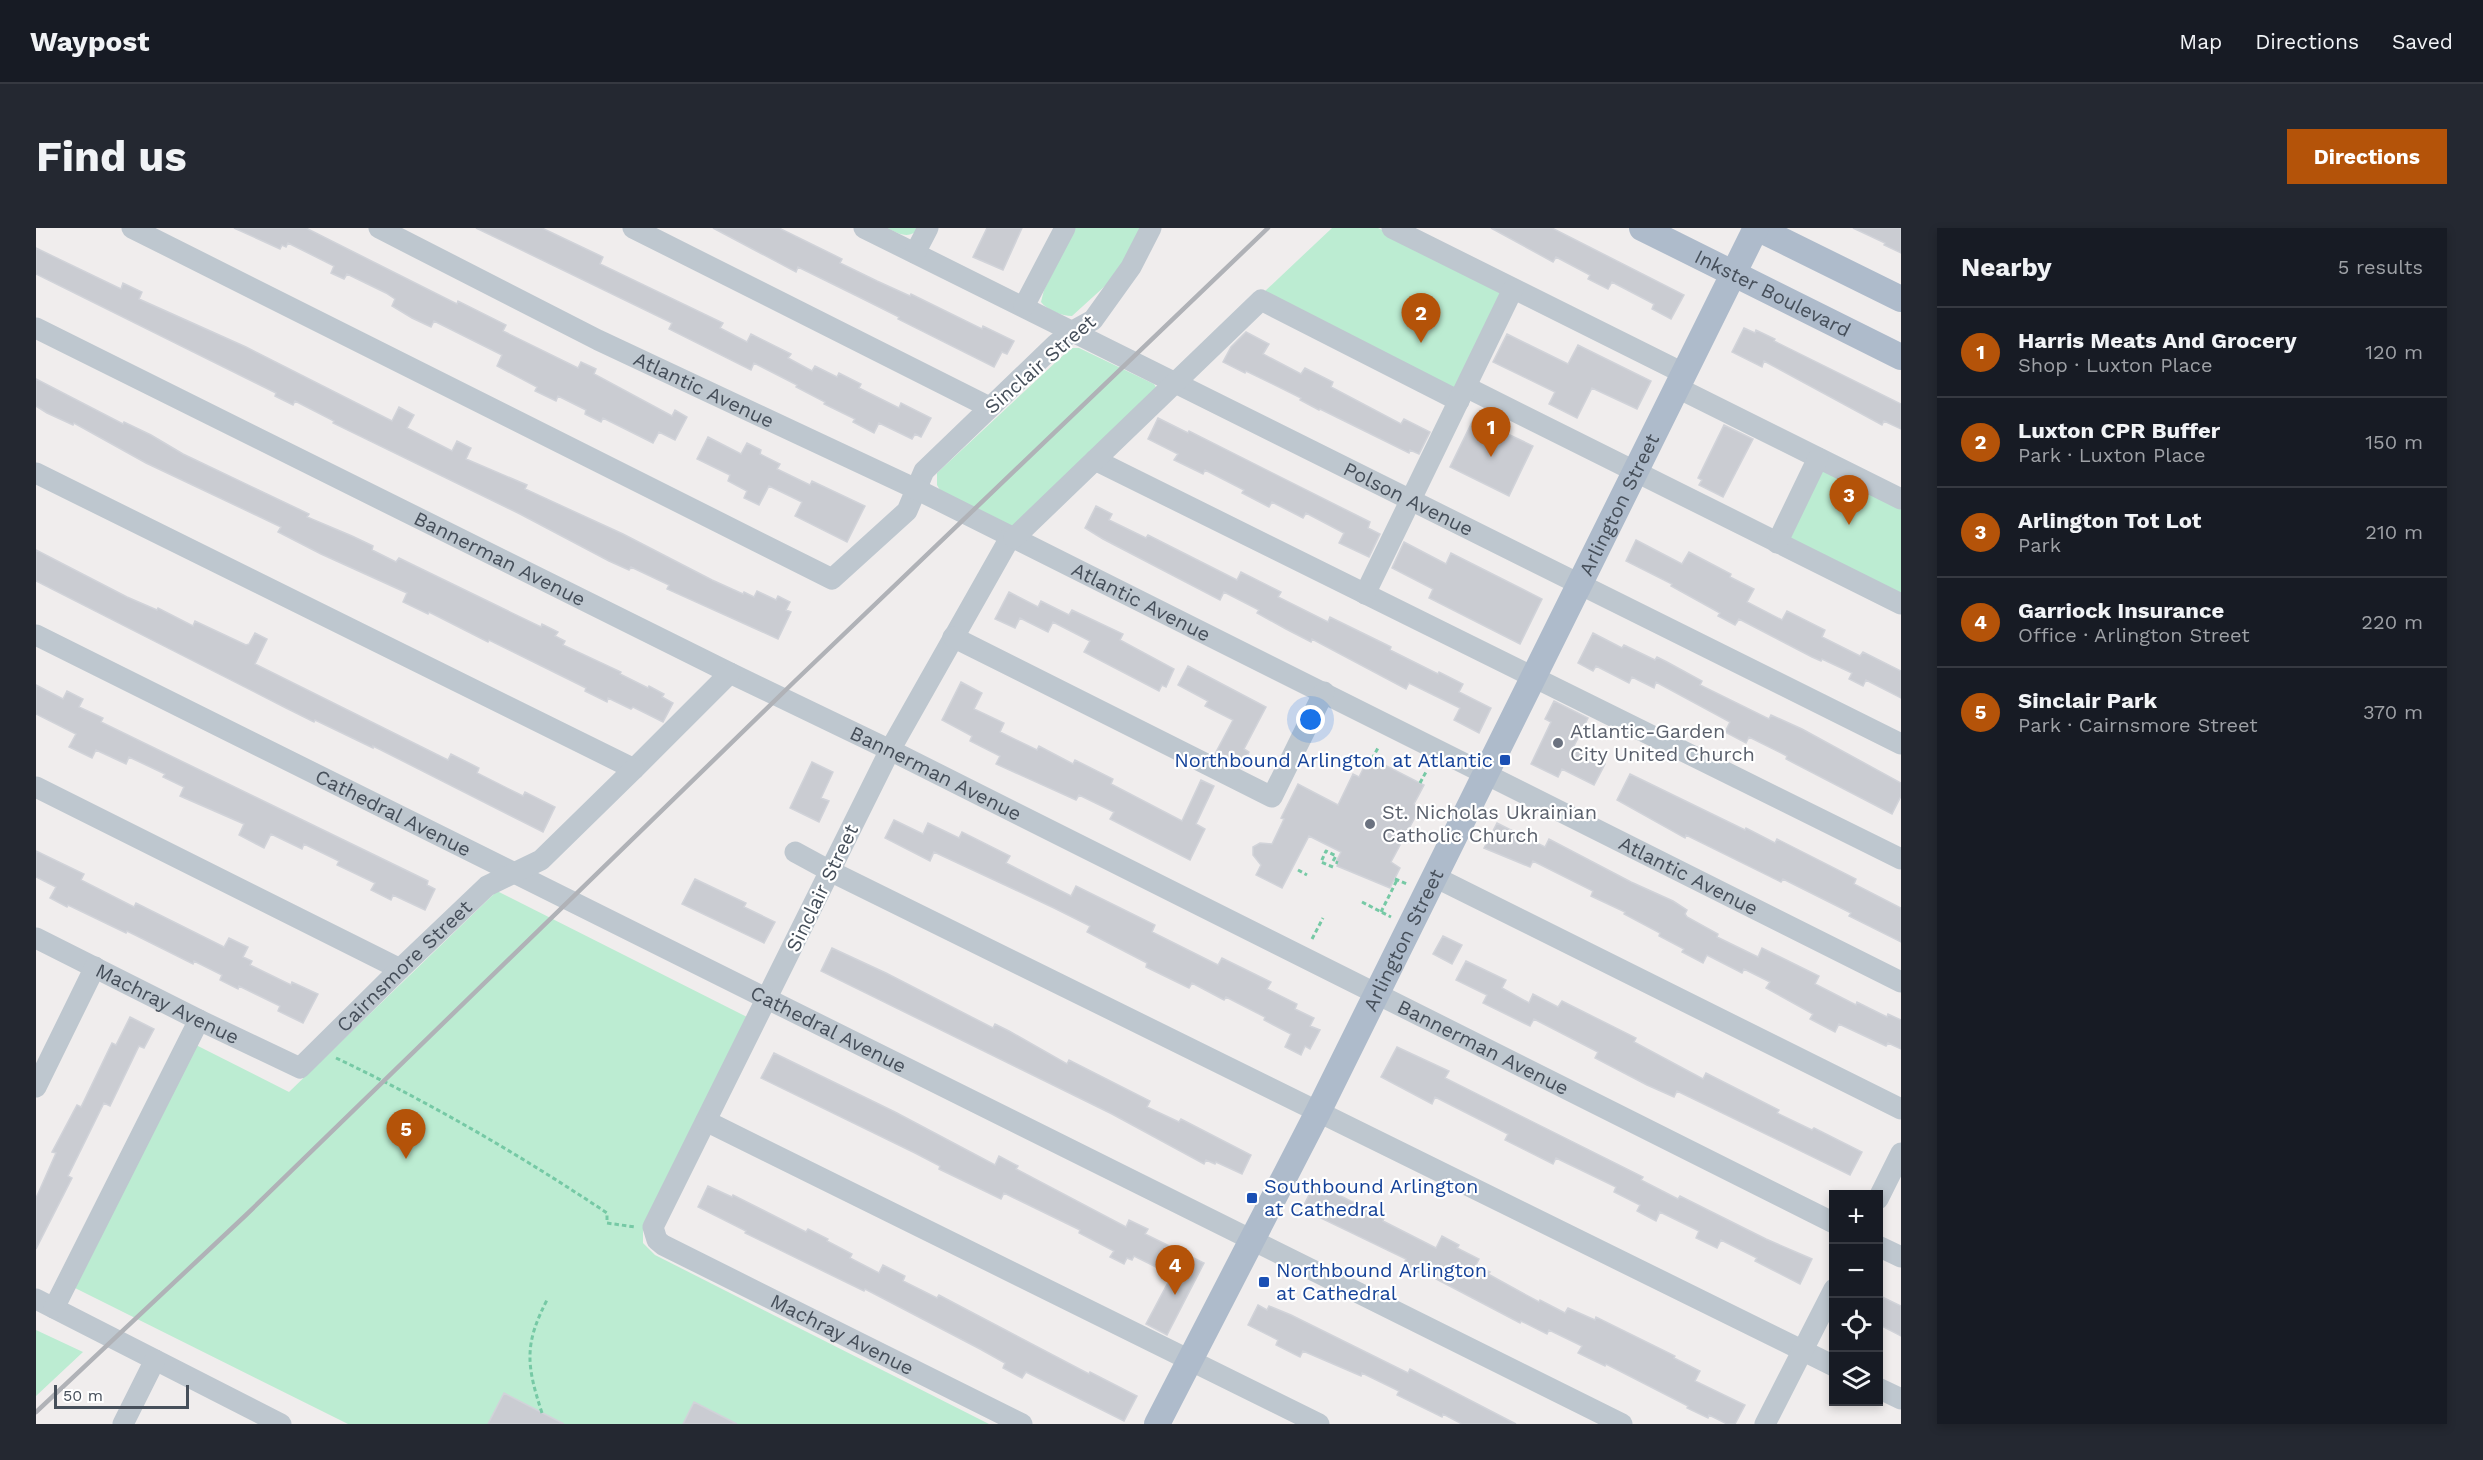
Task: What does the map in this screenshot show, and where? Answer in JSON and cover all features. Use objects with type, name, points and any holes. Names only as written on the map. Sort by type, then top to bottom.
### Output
[{"type":"main road","name":"Inkster Boulevard","points":[[1642,228],[1901,357]]},
{"type":"main road","name":"Arlington Street","points":[[1157,1424],[1318,1112],[1757,228]]},
{"type":"main road","points":[[1757,228],[1901,299]]},
{"type":"street","name":"Sinclair Street","points":[[132,228],[832,579],[907,511],[924,471],[989,407],[1073,331],[1093,320],[1131,267],[1151,228]]},
{"type":"street","name":"Atlantic Avenue","points":[[379,228],[609,345],[916,489],[1901,982]]},
{"type":"street","points":[[633,228],[989,407]]},
{"type":"street","name":"Polson Avenue","points":[[864,228],[1901,744]]},
{"type":"street","points":[[915,253],[928,228]]},
{"type":"street","points":[[1024,306],[1065,228]]},
{"type":"street","points":[[1392,228],[1514,289],[1818,458],[1901,499]]},
{"type":"street","points":[[1365,594],[1514,289]]},
{"type":"street","name":"Sinclair Street","points":[[658,1238],[655,1222],[890,750],[1012,537],[1261,300],[1463,394]]},
{"type":"street","name":"Bannerman Avenue","points":[[36,328],[730,674],[890,750],[1829,1221]]},
{"type":"street","points":[[1463,394],[1635,473],[1901,604]]},
{"type":"street","points":[[1777,543],[1818,458]]},
{"type":"street","points":[[1095,460],[1901,860]]},
{"type":"street","points":[[36,473],[634,769]]},
{"type":"street","name":"Cathedral Avenue","points":[[36,635],[1622,1424]]},
{"type":"street","points":[[954,637],[1272,797],[1324,692]]},
{"type":"street","name":"Cairnsmore Street","points":[[300,1068],[487,886],[541,860],[730,674]]},
{"type":"street","points":[[36,787],[400,969]]},
{"type":"street","points":[[795,852],[1829,1364]]},
{"type":"street","points":[[1435,877],[1901,1109]]},
{"type":"street","name":"Machray Avenue","points":[[36,938],[300,1068]]},
{"type":"street","points":[[36,1087],[95,967]]},
{"type":"street","points":[[199,1020],[45,1303],[155,1360],[254,1418],[281,1424]]},
{"type":"street","points":[[706,1121],[1319,1424]]},
{"type":"street","points":[[1882,1190],[1901,1153]]},
{"type":"street","name":"Machray Avenue","points":[[658,1238],[1022,1424]]},
{"type":"street","points":[[1883,1248],[1901,1257]]},
{"type":"street","points":[[1765,1424],[1829,1297]]},
{"type":"street","points":[[123,1424],[155,1360]]},
{"type":"street","points":[[1883,1390],[1901,1399]]},
{"type":"path","points":[[1372,759],[1379,746]]},
{"type":"path","points":[[1420,783],[1427,770]]},
{"type":"path","points":[[1332,867],[1321,862],[1326,852],[1336,856],[1334,861],[1338,863]]},
{"type":"path","points":[[1298,870],[1307,874]]},
{"type":"path","points":[[1381,912],[1396,879],[1407,884]]},
{"type":"path","points":[[1362,902],[1391,917]]},
{"type":"path","points":[[1320,923],[1323,918]]},
{"type":"path","points":[[318,1050],[384,1081],[478,1131],[607,1213],[607,1223],[658,1238]]},
{"type":"path","points":[[542,1413],[528,1364],[536,1321],[548,1298]]},
{"type":"green space","points":[[887,228],[919,228],[908,235]]},
{"type":"green space","points":[[1075,228],[1143,228],[1116,276],[1072,316],[1055,312],[1041,302],[1044,290]]},
{"type":"green space","points":[[1332,228],[1378,228],[1501,288],[1504,295],[1455,391],[1263,293]]},
{"type":"green space","points":[[1071,348],[1079,348],[1154,384],[1157,389],[1011,528],[940,490],[937,485],[937,473]]},
{"type":"green space","points":[[1823,469],[1901,508],[1901,598],[1788,542]]},
{"type":"green space","points":[[497,891],[747,1017],[643,1225],[643,1243],[655,1255],[989,1424],[348,1424],[71,1286],[194,1044],[289,1092]]},
{"type":"green space","points":[[36,1330],[83,1352],[36,1396]]},
{"type":"building","points":[[234,228],[306,228],[457,304],[458,301],[506,325],[503,331],[578,368],[581,362],[596,369],[594,374],[672,416],[675,410],[687,417],[675,440],[659,432],[653,443],[603,418],[601,422],[585,414],[586,410],[558,396],[556,401],[535,391],[537,387],[497,366],[502,355],[434,321],[431,327],[392,306],[395,299],[386,293],[347,274],[344,279],[331,273],[334,266],[288,243],[286,247],[282,245],[280,249]]},
{"type":"building","points":[[476,228],[542,228],[603,257],[600,264],[723,323],[720,328],[747,342],[751,334],[791,354],[788,358],[812,371],[815,366],[837,377],[839,373],[861,384],[859,388],[899,408],[901,403],[931,418],[921,437],[915,434],[912,439],[879,423],[874,433],[853,422],[855,419],[796,387],[797,385],[754,363],[751,370],[669,329],[672,323]]},
{"type":"building","points":[[713,228],[779,228],[842,259],[840,263],[877,281],[910,296],[911,294],[982,329],[983,326],[1014,341],[1007,354],[1002,352],[994,367],[861,298],[798,267],[796,272]]},
{"type":"building","points":[[987,228],[1022,228],[1003,270],[973,257]]},
{"type":"building","points":[[1491,228],[1552,228],[1684,295],[1671,319],[1652,309],[1654,304],[1612,282],[1608,289],[1588,279],[1590,275],[1556,257],[1553,262]]},
{"type":"building","points":[[1853,228],[1901,228],[1901,253],[1884,245],[1885,243]]},
{"type":"building","points":[[36,248],[121,289],[123,283],[142,292],[139,299],[246,347],[392,421],[399,407],[414,415],[407,428],[452,451],[457,441],[471,448],[466,459],[527,485],[525,489],[623,534],[712,580],[743,594],[744,592],[754,597],[757,591],[776,600],[778,596],[790,602],[786,610],[791,612],[778,639],[667,589],[669,585],[631,567],[629,570],[609,561],[520,514],[333,423],[334,421],[295,401],[293,405],[275,396],[276,393],[36,274]]},
{"type":"building","points":[[1744,328],[1755,333],[1756,330],[1775,339],[1774,341],[1901,404],[1901,429],[1884,421],[1882,425],[1764,361],[1762,367],[1732,352]]},
{"type":"building","points":[[1246,332],[1269,344],[1263,354],[1301,374],[1305,368],[1333,382],[1331,387],[1401,424],[1404,419],[1430,432],[1419,454],[1410,450],[1409,453],[1319,410],[1300,400],[1301,398],[1246,371],[1245,373],[1223,362],[1231,347]]},
{"type":"building","points":[[1507,334],[1568,364],[1578,345],[1651,381],[1637,409],[1592,388],[1577,418],[1549,404],[1555,392],[1493,362]]},
{"type":"building","points":[[36,379],[123,424],[124,422],[151,435],[183,454],[309,514],[307,517],[373,546],[372,550],[396,562],[399,558],[541,627],[542,624],[558,632],[555,636],[565,641],[563,645],[664,694],[662,697],[673,703],[663,722],[608,698],[607,702],[585,691],[586,688],[489,640],[488,642],[429,612],[428,614],[403,602],[407,593],[321,554],[278,532],[281,527],[146,463],[74,423],[73,425],[47,413],[36,406]]},
{"type":"building","points":[[1158,418],[1188,433],[1189,431],[1370,522],[1368,528],[1380,534],[1369,557],[1339,543],[1344,533],[1306,513],[1303,518],[1272,502],[1269,507],[1242,493],[1244,490],[1205,470],[1203,474],[1174,460],[1178,454],[1148,439]]},
{"type":"building","points":[[1474,418],[1533,446],[1509,496],[1450,467]]},
{"type":"building","points":[[1724,425],[1753,439],[1723,497],[1699,485],[1702,480],[1698,478]]},
{"type":"building","points":[[708,437],[741,454],[747,443],[761,450],[760,454],[780,464],[777,469],[810,485],[812,481],[865,506],[847,542],[795,516],[802,502],[769,486],[759,505],[744,498],[747,491],[728,481],[730,475],[697,459]]},
{"type":"building","points":[[1096,506],[1112,514],[1109,520],[1146,538],[1148,535],[1237,580],[1241,572],[1281,592],[1278,597],[1328,622],[1330,617],[1391,647],[1390,650],[1463,684],[1459,692],[1491,708],[1479,733],[1454,720],[1460,708],[1409,683],[1406,689],[1312,639],[1311,642],[1286,629],[1257,613],[1259,610],[1224,592],[1220,600],[1103,539],[1085,528]]},
{"type":"building","points":[[1636,540],[1682,564],[1689,552],[1754,589],[1747,602],[1782,620],[1787,611],[1825,630],[1822,637],[1860,656],[1863,652],[1901,671],[1901,698],[1866,680],[1863,686],[1849,679],[1852,673],[1822,659],[1821,661],[1812,657],[1739,619],[1735,625],[1718,616],[1720,613],[1671,586],[1672,584],[1626,561]]},
{"type":"building","points":[[1404,542],[1446,564],[1451,553],[1542,599],[1520,644],[1429,598],[1433,589],[1392,568]]},
{"type":"building","points":[[36,550],[127,597],[157,610],[158,608],[193,626],[195,621],[246,645],[255,633],[267,639],[255,664],[448,760],[451,754],[479,768],[477,773],[523,796],[525,792],[555,807],[543,832],[373,746],[373,748],[315,720],[314,722],[36,581]]},
{"type":"building","points":[[1009,592],[1038,607],[1041,601],[1069,615],[1072,610],[1123,634],[1120,640],[1174,669],[1166,687],[1162,685],[1159,691],[1084,652],[1090,641],[1053,622],[1048,632],[1020,618],[1015,628],[995,619]]},
{"type":"building","points":[[1593,633],[1622,648],[1624,645],[1655,660],[1657,657],[1702,681],[1700,685],[1769,719],[1771,715],[1802,729],[1901,783],[1901,796],[1892,814],[1786,759],[1787,756],[1749,737],[1746,743],[1725,732],[1730,722],[1656,682],[1654,688],[1632,677],[1629,683],[1596,666],[1593,671],[1578,663]]},
{"type":"building","points":[[1188,666],[1266,707],[1244,749],[1249,752],[1242,767],[1215,754],[1233,720],[1205,706],[1208,701],[1178,685]]},
{"type":"building","points":[[961,682],[982,693],[974,709],[1004,723],[1000,732],[1037,750],[1039,746],[1073,764],[1075,760],[1113,779],[1111,784],[1182,821],[1201,780],[1214,786],[1196,824],[1205,829],[1190,860],[1110,819],[1114,812],[1079,795],[1076,800],[996,764],[1000,756],[970,741],[972,736],[942,720]]},
{"type":"building","points":[[36,685],[63,699],[67,691],[83,699],[79,707],[103,718],[101,722],[428,881],[427,885],[435,889],[425,910],[393,895],[391,900],[371,890],[375,883],[337,865],[339,861],[304,844],[302,849],[271,834],[264,848],[239,835],[244,824],[180,796],[184,787],[163,777],[165,774],[129,757],[126,764],[96,750],[92,758],[69,747],[76,734],[36,714]]},
{"type":"building","name":"Atlantic-Garden City United Church","points":[[1554,701],[1588,718],[1573,748],[1605,764],[1594,785],[1562,769],[1558,777],[1531,764],[1551,722],[1545,719]]},
{"type":"building","name":"St. Nicholas Ukrainian Catholic Church","points":[[1369,757],[1424,785],[1414,804],[1420,808],[1391,862],[1400,868],[1390,888],[1337,866],[1336,862],[1341,852],[1309,836],[1282,888],[1256,875],[1261,865],[1253,855],[1253,847],[1260,843],[1272,844],[1284,819],[1281,818],[1298,784],[1338,805],[1353,774],[1359,777]]},
{"type":"building","points":[[812,762],[833,772],[821,798],[829,801],[819,822],[790,808]]},
{"type":"building","points":[[1630,774],[1745,830],[1746,828],[1775,843],[1777,839],[1856,879],[1854,884],[1901,908],[1901,942],[1849,916],[1851,913],[1783,879],[1781,882],[1686,835],[1685,838],[1617,800]]},
{"type":"building","points":[[894,820],[923,834],[928,823],[959,838],[962,832],[1010,856],[1006,863],[1071,896],[1076,886],[1155,925],[1152,932],[1218,965],[1222,958],[1271,982],[1267,989],[1297,1004],[1295,1009],[1314,1018],[1310,1026],[1320,1030],[1310,1049],[1305,1046],[1301,1055],[1285,1047],[1291,1034],[1264,1020],[1265,1017],[1226,997],[1224,1000],[1192,983],[1189,988],[1146,967],[1147,963],[1087,932],[1090,926],[1054,908],[934,852],[930,861],[885,838]]},
{"type":"building","points":[[1497,823],[1545,847],[1549,839],[1673,901],[1687,910],[1685,914],[1687,917],[1718,934],[1717,937],[1758,957],[1762,948],[1819,976],[1815,984],[1856,1005],[1857,1002],[1887,1017],[1888,1014],[1901,1020],[1901,1049],[1888,1043],[1886,1046],[1839,1024],[1835,1032],[1810,1019],[1813,1014],[1766,988],[1770,982],[1744,969],[1742,973],[1707,955],[1703,963],[1682,952],[1684,949],[1659,936],[1660,933],[1624,914],[1625,912],[1591,896],[1593,891],[1533,861],[1530,867],[1484,848]]},
{"type":"building","points":[[36,851],[84,874],[81,880],[134,907],[136,903],[224,947],[229,938],[248,947],[243,957],[252,961],[250,965],[291,985],[292,982],[318,994],[303,1023],[278,1011],[280,1006],[239,986],[238,989],[220,980],[222,975],[194,961],[193,964],[127,931],[126,933],[50,898],[56,887],[36,877]]},
{"type":"building","points":[[695,879],[746,903],[744,907],[775,922],[764,943],[682,904]]},
{"type":"building","points":[[1443,936],[1462,945],[1452,964],[1433,954]]},
{"type":"building","points":[[832,948],[993,1028],[995,1024],[1067,1064],[1069,1060],[1150,1101],[1147,1107],[1179,1122],[1181,1119],[1251,1155],[1242,1174],[1216,1162],[1215,1164],[1206,1160],[1204,1164],[1112,1114],[821,971]]},
{"type":"building","points":[[1466,961],[1506,980],[1502,988],[1529,1003],[1533,994],[1558,1007],[1562,1001],[1636,1038],[1634,1042],[1703,1079],[1706,1073],[1779,1110],[1777,1113],[1862,1152],[1850,1175],[1677,1091],[1674,1097],[1647,1085],[1595,1058],[1598,1052],[1534,1019],[1530,1026],[1483,1003],[1487,995],[1456,980]]},
{"type":"building","points":[[130,1017],[154,1029],[144,1048],[139,1046],[110,1106],[104,1103],[68,1176],[72,1178],[36,1249],[36,1198],[56,1153],[52,1152],[77,1105],[81,1107],[112,1043],[116,1045]]},
{"type":"building","points":[[1397,1047],[1449,1071],[1445,1078],[1643,1177],[1641,1180],[1678,1199],[1680,1196],[1812,1259],[1800,1284],[1755,1261],[1757,1258],[1721,1240],[1717,1248],[1696,1238],[1699,1231],[1660,1212],[1656,1221],[1637,1211],[1640,1205],[1614,1192],[1616,1187],[1556,1158],[1553,1164],[1505,1140],[1508,1134],[1435,1097],[1432,1104],[1381,1077]]},
{"type":"building","points":[[774,1053],[895,1112],[995,1165],[999,1156],[1018,1166],[1016,1169],[1126,1227],[1129,1220],[1148,1229],[1145,1234],[1204,1263],[1167,1335],[1146,1324],[1172,1275],[1134,1256],[1132,1260],[1127,1258],[1124,1264],[1110,1257],[1114,1251],[1079,1233],[1080,1230],[1004,1193],[1001,1199],[939,1169],[940,1166],[915,1153],[761,1078]]},
{"type":"building","points":[[1315,1183],[1384,1218],[1383,1221],[1436,1248],[1442,1236],[1459,1245],[1457,1248],[1479,1259],[1476,1265],[1490,1272],[1488,1274],[1539,1302],[1540,1300],[1565,1313],[1568,1308],[1595,1320],[1596,1317],[1675,1356],[1674,1358],[1700,1371],[1695,1381],[1745,1405],[1735,1424],[1727,1424],[1709,1415],[1708,1418],[1687,1408],[1688,1406],[1606,1364],[1605,1366],[1578,1353],[1582,1346],[1549,1330],[1547,1334],[1521,1321],[1520,1323],[1421,1271],[1420,1273],[1403,1265],[1406,1259],[1302,1209]]},
{"type":"building","points":[[708,1186],[732,1197],[733,1195],[806,1232],[808,1229],[828,1239],[827,1241],[852,1254],[850,1258],[879,1273],[883,1265],[905,1276],[903,1281],[937,1298],[939,1295],[1089,1374],[1090,1372],[1137,1396],[1124,1421],[1026,1372],[1022,1378],[1003,1368],[1005,1363],[980,1349],[865,1289],[864,1291],[745,1233],[746,1231],[698,1207]]},
{"type":"building","points":[[1883,1297],[1901,1306],[1901,1336],[1883,1327]]},
{"type":"building","points":[[1258,1305],[1267,1310],[1269,1306],[1291,1315],[1408,1373],[1410,1369],[1516,1424],[1462,1424],[1397,1395],[1399,1391],[1362,1373],[1361,1376],[1303,1351],[1300,1357],[1276,1345],[1278,1340],[1248,1325]]},
{"type":"building","points":[[504,1393],[564,1424],[488,1424]]},
{"type":"building","points":[[694,1402],[737,1424],[683,1424]]},
{"type":"railway","points":[[36,1412],[246,1215],[795,681],[1268,228]]},
{"type":"place","name":"Luxton CPR Buffer","points":[[1421,343]]},
{"type":"place","name":"Harris Meats And Grocery","points":[[1491,457]]},
{"type":"place","name":"Arlington Tot Lot","points":[[1849,525]]},
{"type":"place","name":"Atlantic-Garden City United Church","points":[[1558,743]]},
{"type":"place","name":"Northbound Arlington at Atlantic","points":[[1505,760]]},
{"type":"place","name":"St. Nicholas Ukrainian Catholic Church","points":[[1370,824]]},
{"type":"place","name":"Sinclair Park","points":[[406,1159]]},
{"type":"place","name":"Southbound Arlington at Cathedral","points":[[1252,1198]]},
{"type":"place","name":"Northbound Arlington at Cathedral","points":[[1264,1282]]},
{"type":"place","name":"Garriock Insurance","points":[[1175,1295]]}]
